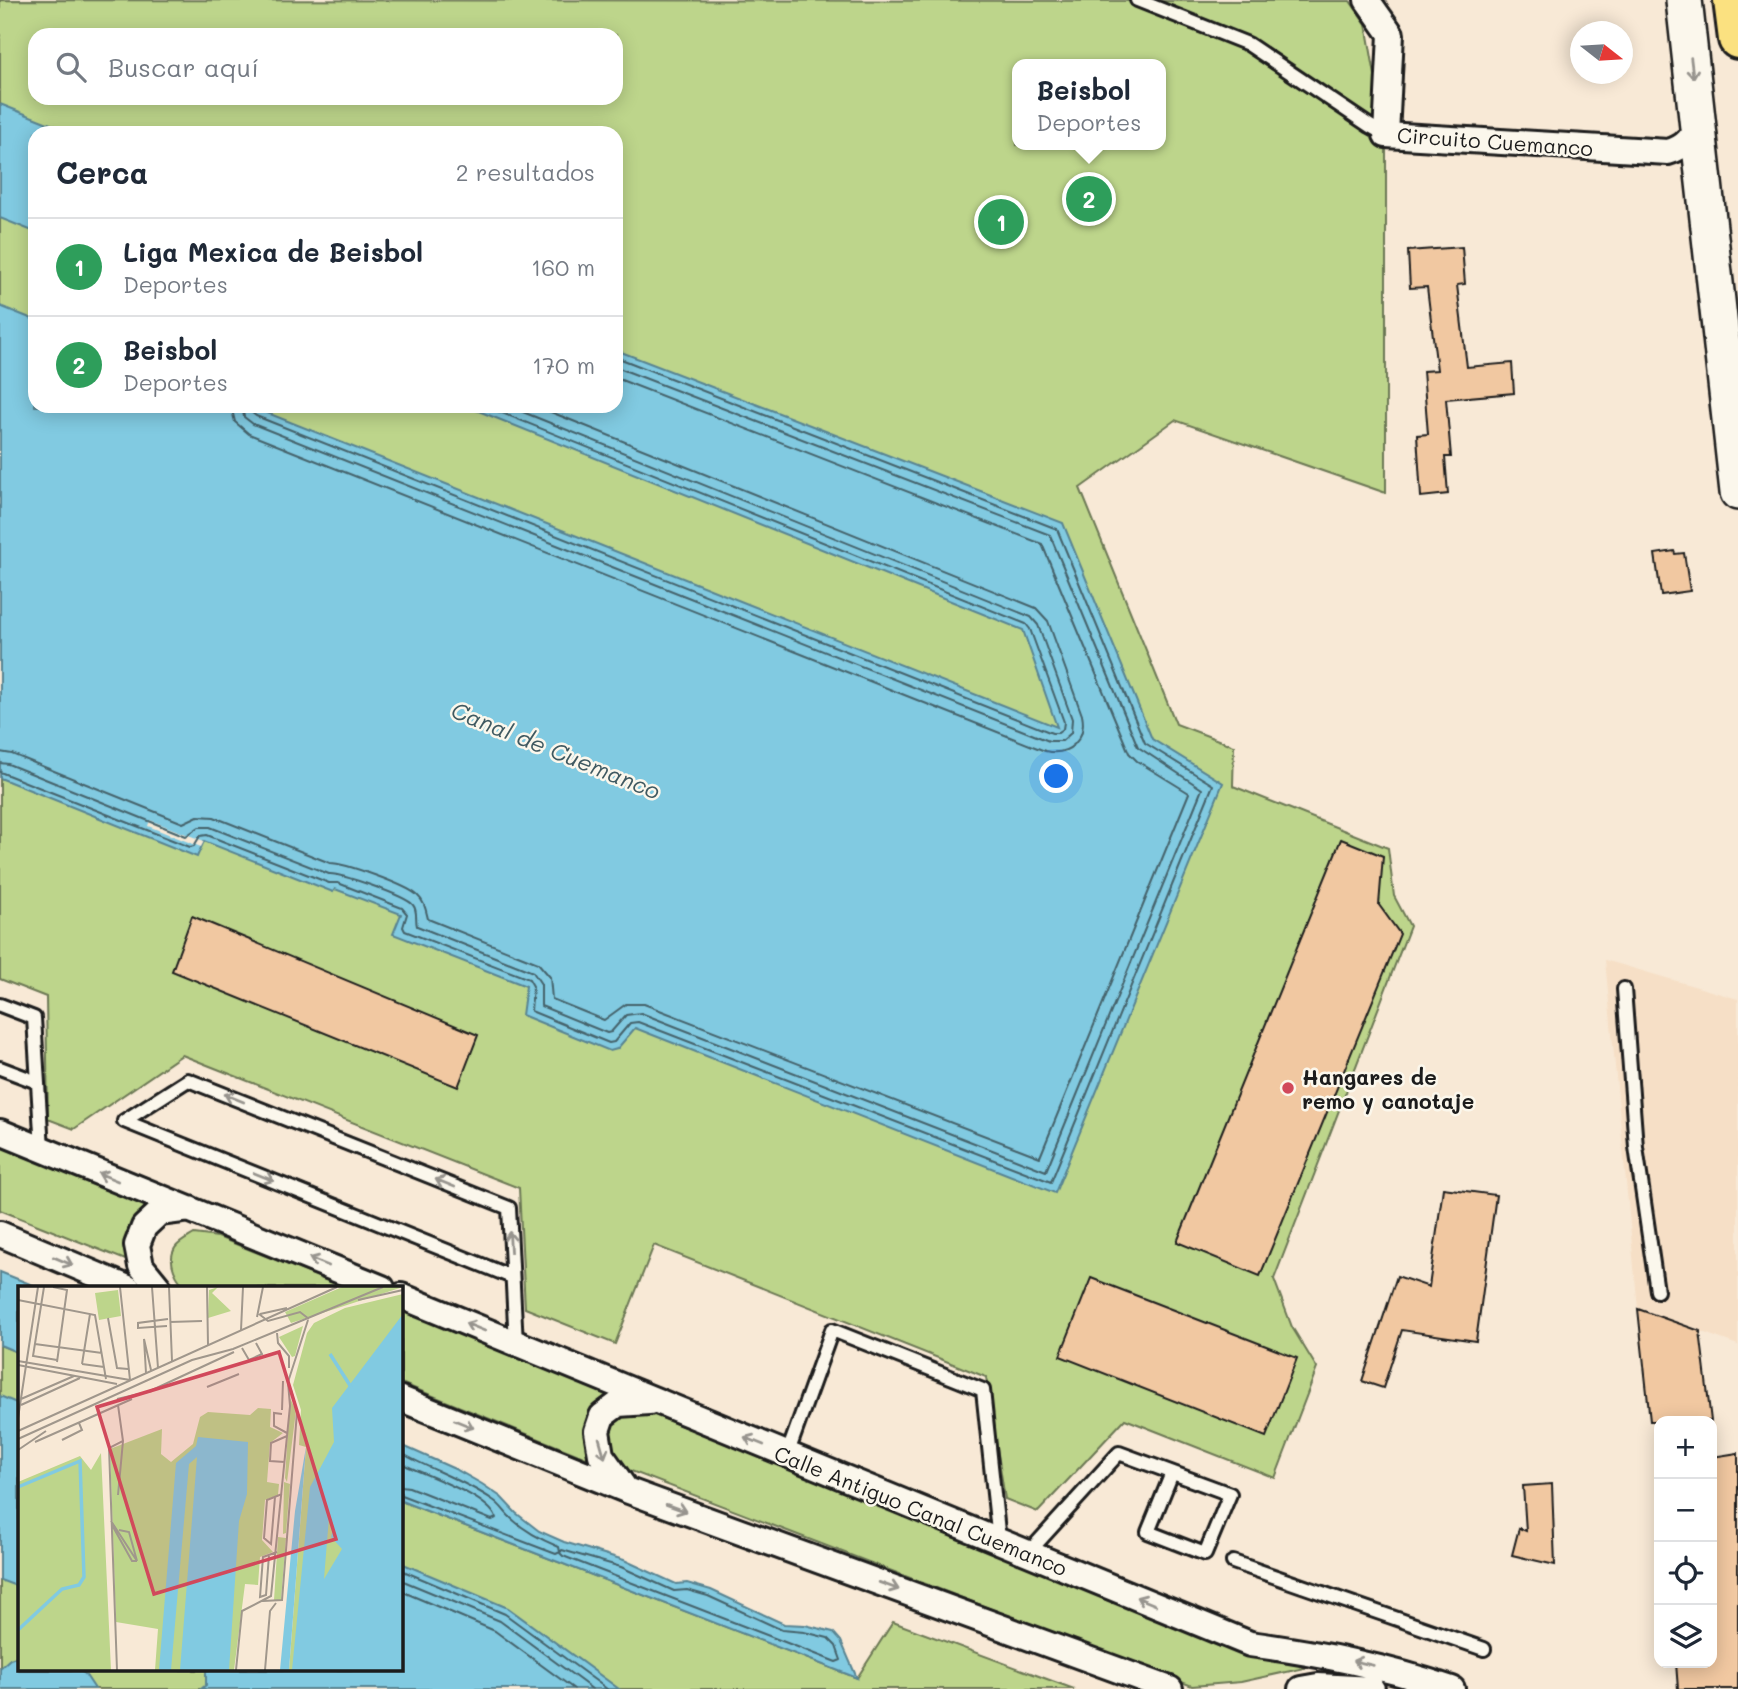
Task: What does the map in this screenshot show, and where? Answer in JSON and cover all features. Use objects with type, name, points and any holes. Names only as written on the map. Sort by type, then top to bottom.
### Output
[{"type":"highway","points":[[1733,0],[1738,38]]},
{"type":"main road","points":[[1684,0],[1738,492]]},
{"type":"street","name":"Circuito Cuemanco","points":[[1367,0],[1391,34],[1387,135],[1660,153],[1685,145],[1692,138],[1698,119]]},
{"type":"street","name":"Circuito Cuemanco","points":[[1660,153],[1685,164],[1705,180]]},
{"type":"street","points":[[0,1132],[377,1286]]},
{"type":"street","points":[[157,1286],[141,1265],[138,1245],[144,1227],[159,1213],[190,1209]]},
{"type":"street","points":[[0,1234],[123,1286]]},
{"type":"street","name":"Calle Antiguo Canal Cuemanco","points":[[402,1296],[1250,1644],[1328,1655],[1404,1673],[1452,1689]]},
{"type":"street","points":[[402,1399],[626,1490],[1170,1689]]},
{"type":"street","points":[[626,1490],[601,1455],[597,1431],[602,1416],[618,1404],[657,1402]]},
{"type":"street","points":[[1301,1689],[1318,1686],[1372,1689]]},
{"type":"lane","points":[[1137,0],[1248,44],[1387,135]]},
{"type":"lane","points":[[1624,989],[1636,1147],[1657,1291]]},
{"type":"lane","points":[[0,1005],[34,1018],[42,1150]]},
{"type":"lane","points":[[0,1068],[37,1083]]},
{"type":"lane","points":[[512,1277],[124,1121],[188,1080],[509,1208],[516,1344]]},
{"type":"lane","points":[[787,1455],[832,1330],[984,1390],[999,1541]]},
{"type":"lane","points":[[1028,1553],[1119,1453],[1172,1472],[1230,1494],[1205,1554],[1148,1532],[1172,1472]]},
{"type":"lane","points":[[1233,1562],[1484,1649]]},
{"type":"shaded area","points":[[1605,960],[1738,999],[1738,1345],[1638,1309]]},
{"type":"green space","points":[[0,0],[1350,1],[1366,24],[1386,138],[1386,493],[1175,420],[1080,488],[1176,724],[1234,746],[1233,786],[1388,848],[1394,896],[1410,926],[1274,1279],[1292,1327],[1317,1368],[1275,1478],[1125,1419],[1038,1512],[1005,1499],[986,1377],[654,1245],[615,1344],[525,1308],[519,1188],[182,1055],[74,1129],[48,1119],[46,997],[0,979]]},
{"type":"green space","points":[[0,1140],[162,1204],[133,1263],[0,1210]]},
{"type":"green space","points":[[194,1234],[218,1237],[341,1286],[185,1286],[172,1265],[173,1253],[181,1242]]},
{"type":"green space","points":[[402,1310],[616,1397],[596,1462],[402,1383]]},
{"type":"green space","points":[[0,1345],[18,1353],[18,1672],[402,1672],[402,1501],[857,1678],[893,1622],[1074,1689],[0,1689]]},
{"type":"green space","points":[[644,1411],[1238,1645],[1318,1665],[1241,1682],[1192,1686],[618,1466],[608,1448],[607,1424],[620,1412]]},
{"type":"water","points":[[0,104],[55,126],[28,126],[28,229],[0,218]]},
{"type":"water","name":"Canal de Cuemanco","points":[[0,306],[28,317],[28,413],[268,413],[1057,727],[1023,630],[483,413],[623,413],[623,353],[1063,523],[1152,739],[1223,783],[1055,1193],[635,1028],[617,1049],[610,1051],[522,1015],[526,986],[393,934],[401,914],[335,889],[333,892],[204,841],[197,857],[0,778]]},
{"type":"water","points":[[0,1272],[35,1286],[18,1286],[18,1353],[0,1345]]},
{"type":"water","points":[[0,1396],[18,1404],[18,1587],[0,1580]]},
{"type":"water","points":[[402,1445],[482,1484],[539,1531],[564,1542],[624,1560],[676,1584],[687,1583],[711,1590],[784,1624],[805,1625],[833,1632],[841,1641],[857,1678],[402,1501]]},
{"type":"water","points":[[402,1563],[508,1608],[619,1689],[201,1689],[206,1685],[206,1672],[402,1672]]},
{"type":"water","points":[[18,1656],[18,1672],[82,1672],[95,1689],[0,1689],[0,1668],[10,1659]]},
{"type":"pier","points":[[150,820],[204,841],[201,847],[148,826]]},
{"type":"building","points":[[1462,247],[1465,284],[1457,285],[1467,367],[1512,363],[1514,393],[1446,399],[1451,457],[1445,457],[1448,494],[1421,497],[1417,435],[1428,434],[1423,371],[1437,370],[1427,287],[1410,288],[1408,251]]},
{"type":"building","points":[[1674,551],[1675,554],[1684,553],[1690,591],[1661,595],[1655,554]]},
{"type":"building","name":"Hangares de remo y canotaje","points":[[1341,839],[1383,856],[1379,905],[1400,934],[1260,1276],[1177,1242]]},
{"type":"building","points":[[192,916],[478,1035],[458,1087],[172,971]]},
{"type":"building","points":[[1443,1188],[1496,1195],[1476,1341],[1402,1330],[1383,1388],[1362,1381],[1397,1276],[1429,1287]]},
{"type":"building","points":[[1091,1278],[1297,1358],[1266,1437],[1060,1356]]},
{"type":"building","points":[[1638,1309],[1700,1331],[1710,1416],[1654,1416],[1654,1421],[1650,1421]]},
{"type":"building","points":[[1738,1453],[1738,1689],[1678,1689],[1676,1668],[1717,1668],[1717,1456]]},
{"type":"building","points":[[1552,1484],[1555,1565],[1512,1555],[1519,1528],[1526,1531],[1523,1486]]},
{"type":"place","name":"Beisbol","points":[[1089,199]]},
{"type":"place","name":"Liga Mexica de Beisbol","points":[[1001,222]]},
{"type":"place","name":"Hangares de remo y canotaje","points":[[1288,1088]]}]
